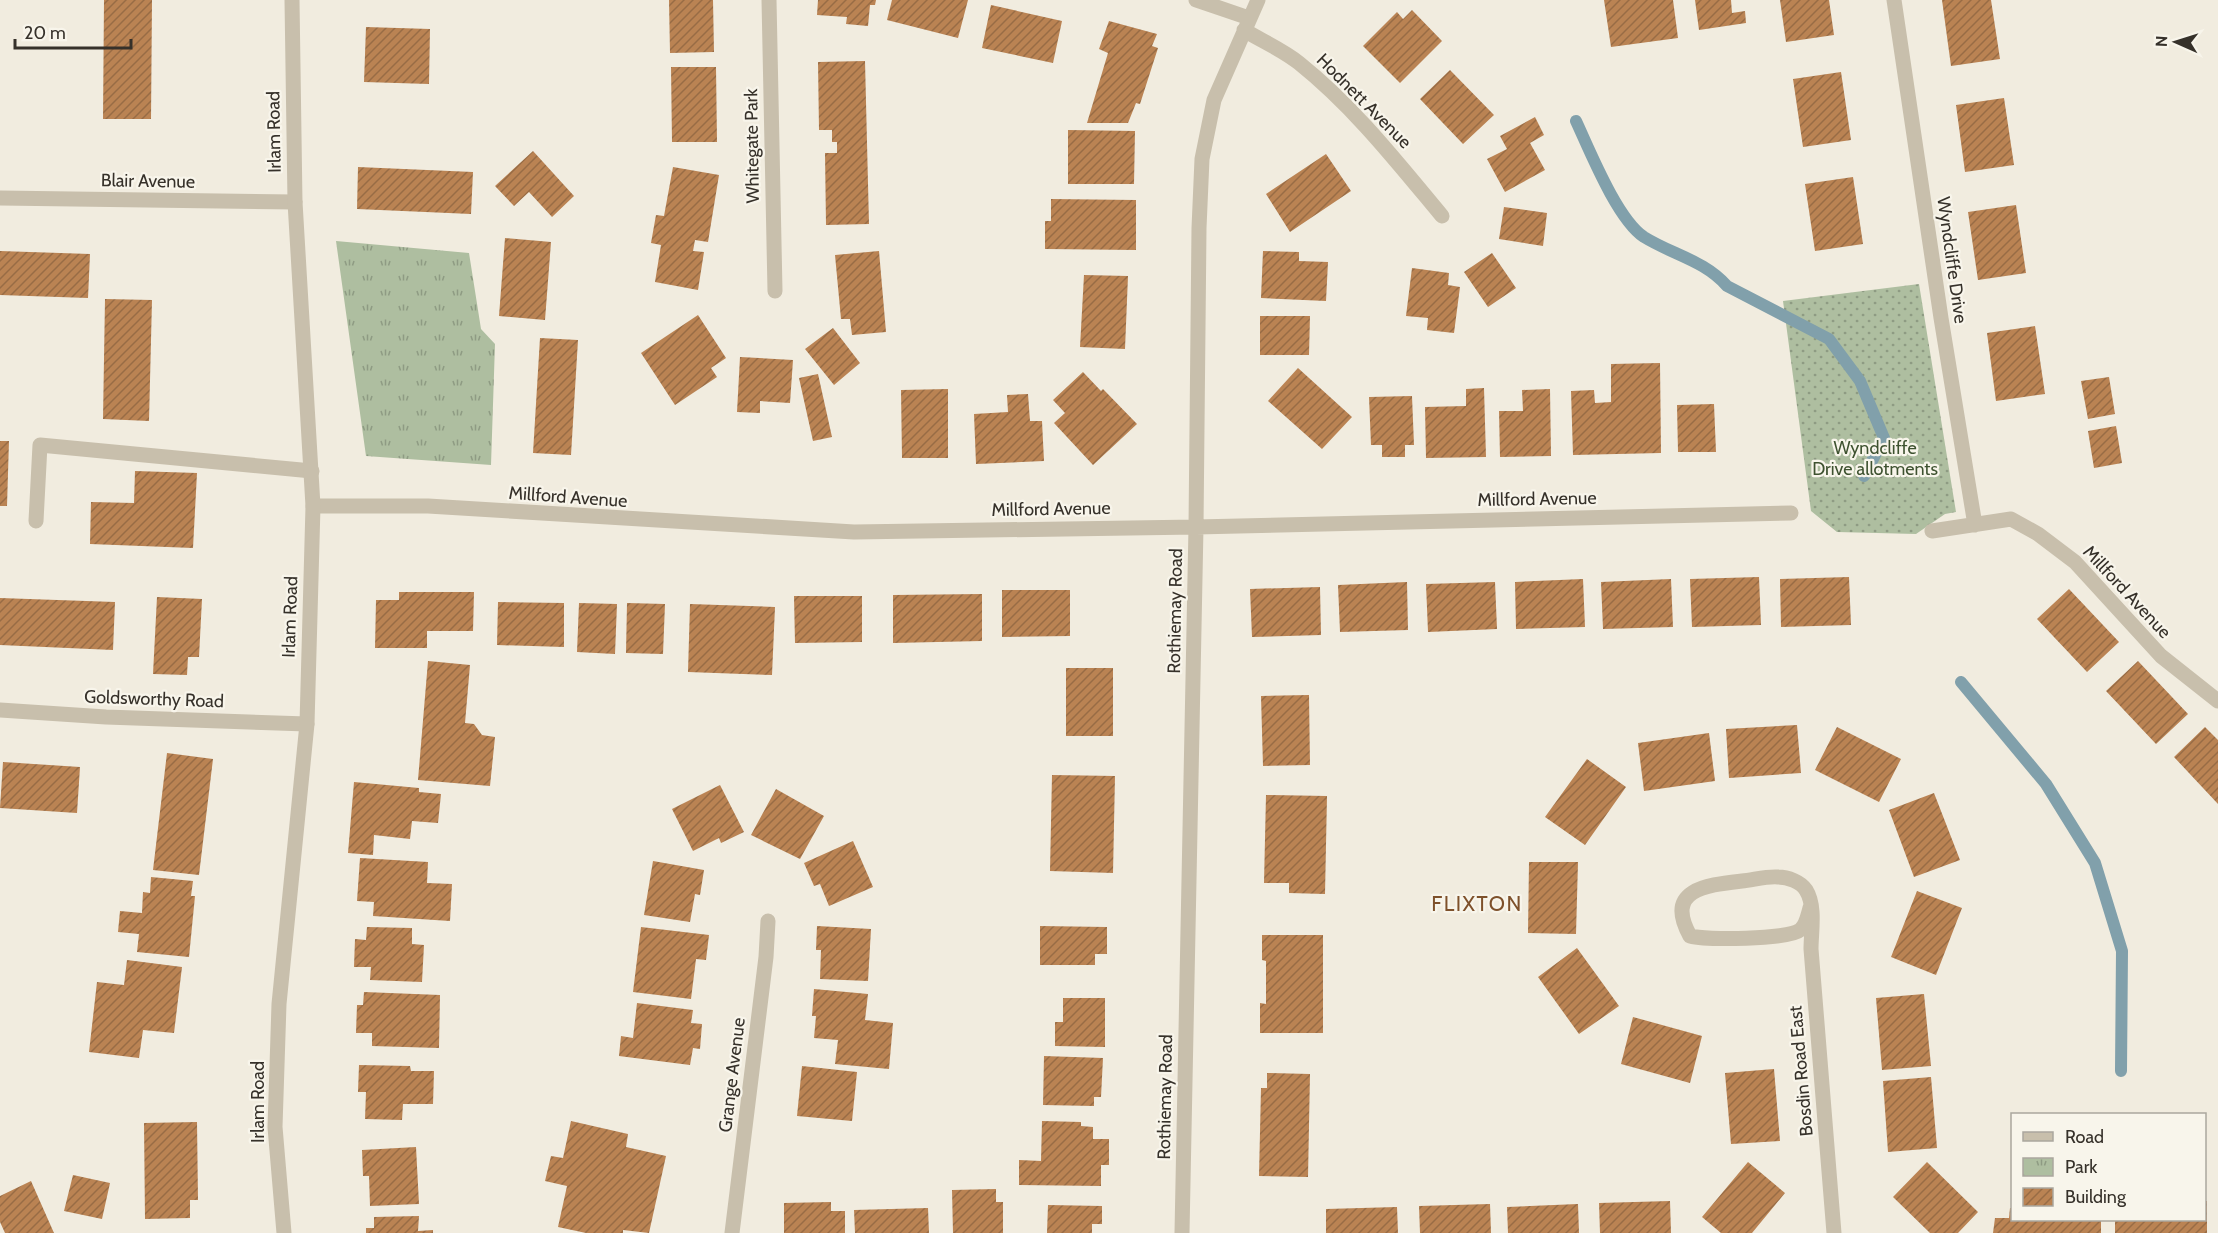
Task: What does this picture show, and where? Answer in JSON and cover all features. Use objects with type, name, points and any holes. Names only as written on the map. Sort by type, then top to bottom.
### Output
[{"type":"street","name":"Irlam Road","points":[[284,1233],[274,1127],[279,1004],[306,724],[313,506],[295,202],[292,0]]},
{"type":"street","name":"Whitegate Park","points":[[769,0],[775,291]]},
{"type":"street","points":[[1196,0],[1246,24]]},
{"type":"street","name":"Rothiemay Road","points":[[1182,1233],[1202,159],[1214,100],[1258,0]]},
{"type":"street","name":"Wyndcliffe Drive","points":[[1894,0],[1974,525]]},
{"type":"street","name":"Hodnett Avenue","points":[[1246,24],[1298,62],[1341,100],[1375,134],[1442,216]]},
{"type":"street","name":"Blair Avenue","points":[[0,198],[295,202]]},
{"type":"street","points":[[36,521],[40,445],[312,471]]},
{"type":"street","name":"Millford Avenue","points":[[313,506],[428,506],[622,520],[854,532],[1196,527],[1791,513]]},
{"type":"street","name":"Millford Avenue","points":[[1932,531],[2011,519],[2038,534],[2075,562],[2161,656],[2218,701]]},
{"type":"street","name":"Goldsworthy Road","points":[[0,710],[106,717],[306,724]]},
{"type":"street","points":[[1779,877],[1794,880],[1806,890],[1811,905],[1805,924],[1799,932],[1706,940],[1690,936],[1682,921],[1681,907],[1689,894],[1706,885],[1779,877]]},
{"type":"street","name":"Bosdin Road East","points":[[1811,905],[1811,950],[1834,1233]]},
{"type":"street","name":"Grange Avenue","points":[[732,1233],[766,957],[768,921]]},
{"type":"green space","points":[[336,241],[469,253],[481,329],[495,344],[491,465],[366,456]]},
{"type":"green space","name":"Wyndcliffe Drive allotments","points":[[1919,284],[1956,512],[1945,514],[1916,534],[1837,532],[1811,511],[1783,301]]},
{"type":"building","points":[[104,0],[152,0],[151,119],[103,119]]},
{"type":"building","points":[[669,0],[713,0],[714,52],[670,53]]},
{"type":"building","points":[[818,0],[876,0],[875,5],[870,5],[868,26],[846,24],[847,17],[817,15]]},
{"type":"building","points":[[892,0],[968,0],[958,38],[887,20]]},
{"type":"building","points":[[1604,0],[1673,0],[1678,38],[1611,47]]},
{"type":"building","points":[[1695,0],[1731,0],[1732,13],[1745,11],[1746,23],[1699,30]]},
{"type":"building","points":[[1780,0],[1829,0],[1834,35],[1786,42]]},
{"type":"building","points":[[1942,0],[1991,0],[2000,59],[1951,66]]},
{"type":"building","points":[[991,5],[1062,21],[1053,63],[982,48]]},
{"type":"building","points":[[1412,10],[1442,41],[1400,83],[1363,46],[1397,12],[1403,19]]},
{"type":"building","points":[[1109,21],[1157,34],[1152,46],[1158,48],[1140,104],[1136,103],[1128,123],[1087,123],[1108,53],[1099,49]]},
{"type":"building","points":[[366,27],[430,29],[429,84],[364,82]]},
{"type":"building","points":[[865,61],[869,224],[826,225],[825,153],[837,153],[837,142],[832,142],[832,130],[819,130],[818,62]]},
{"type":"building","points":[[671,67],[716,67],[717,142],[672,142]]},
{"type":"building","points":[[1450,70],[1494,115],[1463,144],[1420,99]]},
{"type":"building","points":[[1841,72],[1851,140],[1803,147],[1793,79]]},
{"type":"building","points":[[2004,98],[2014,165],[1965,172],[1956,105]]},
{"type":"building","points":[[1535,117],[1544,135],[1530,143],[1545,170],[1505,192],[1487,159],[1507,149],[1500,136]]},
{"type":"building","points":[[1068,130],[1135,131],[1134,184],[1068,184]]},
{"type":"building","points":[[533,151],[574,196],[552,217],[529,192],[514,206],[495,186]]},
{"type":"building","points":[[1326,154],[1351,191],[1290,232],[1266,194]]},
{"type":"building","points":[[358,167],[473,172],[471,214],[357,209]]},
{"type":"building","points":[[673,167],[719,175],[708,242],[695,240],[693,251],[704,252],[698,290],[655,282],[661,245],[651,243],[656,215],[664,216]]},
{"type":"building","points":[[1853,177],[1863,244],[1815,251],[1805,184]]},
{"type":"building","points":[[1051,199],[1136,200],[1136,250],[1045,249],[1045,221],[1051,221]]},
{"type":"building","points":[[2016,205],[2026,273],[1978,280],[1968,212]]},
{"type":"building","points":[[1504,207],[1547,213],[1543,246],[1499,239]]},
{"type":"building","points":[[505,238],[551,242],[545,320],[499,316]]},
{"type":"building","points":[[0,251],[90,254],[88,298],[0,295]]},
{"type":"building","points":[[879,251],[886,332],[852,335],[850,319],[841,319],[835,255]]},
{"type":"building","points":[[1263,251],[1299,252],[1299,261],[1328,262],[1326,301],[1261,298]]},
{"type":"building","points":[[1492,253],[1516,288],[1488,307],[1464,272]]},
{"type":"building","points":[[1412,268],[1449,273],[1448,285],[1460,287],[1454,333],[1427,330],[1428,318],[1406,316]]},
{"type":"building","points":[[1084,275],[1128,276],[1125,349],[1080,347]]},
{"type":"building","points":[[105,299],[152,300],[149,421],[103,419]]},
{"type":"building","points":[[698,315],[726,358],[711,368],[717,377],[675,405],[641,353]]},
{"type":"building","points":[[1260,316],[1310,316],[1309,355],[1260,355]]},
{"type":"building","points":[[2035,326],[2045,394],[1996,401],[1987,333]]},
{"type":"building","points":[[833,328],[860,363],[834,385],[805,349]]},
{"type":"building","points":[[540,338],[578,340],[571,455],[533,453]]},
{"type":"building","points":[[740,357],[793,360],[790,403],[760,401],[760,413],[737,412]]},
{"type":"building","points":[[1660,363],[1661,453],[1573,455],[1571,391],[1594,390],[1595,403],[1611,402],[1611,364]]},
{"type":"building","points":[[1298,368],[1352,417],[1322,449],[1268,401]]},
{"type":"building","points":[[1083,372],[1137,424],[1093,465],[1054,423],[1065,413],[1053,400]]},
{"type":"building","points":[[818,374],[832,437],[813,441],[799,378]]},
{"type":"building","points":[[2109,377],[2115,414],[2088,419],[2081,381]]},
{"type":"building","points":[[1484,388],[1486,457],[1426,458],[1425,407],[1466,406],[1466,389]]},
{"type":"building","points":[[948,389],[948,458],[902,458],[901,390]]},
{"type":"building","points":[[1550,389],[1551,456],[1500,457],[1499,411],[1523,411],[1522,390]]},
{"type":"building","points":[[1028,394],[1030,421],[1042,421],[1044,461],[976,464],[974,414],[1008,412],[1007,395]]},
{"type":"building","points":[[1412,396],[1414,445],[1405,445],[1405,457],[1382,457],[1382,445],[1371,445],[1369,397]]},
{"type":"building","points":[[1714,404],[1716,452],[1678,452],[1677,405]]},
{"type":"building","points":[[2116,426],[2122,463],[2094,468],[2088,431]]},
{"type":"building","points":[[0,441],[9,441],[7,506],[0,506]]},
{"type":"building","points":[[135,471],[197,473],[193,548],[90,544],[91,502],[134,503]]},
{"type":"building","points":[[1759,577],[1761,625],[1692,627],[1690,579]]},
{"type":"building","points":[[1849,577],[1851,625],[1781,627],[1780,579]]},
{"type":"building","points":[[1583,579],[1585,627],[1516,629],[1515,582]]},
{"type":"building","points":[[1671,579],[1673,627],[1603,629],[1601,582]]},
{"type":"building","points":[[1407,582],[1408,630],[1340,632],[1338,585]]},
{"type":"building","points":[[1495,582],[1497,629],[1428,632],[1426,584]]},
{"type":"building","points":[[1320,587],[1321,635],[1252,637],[1250,589]]},
{"type":"building","points":[[2069,589],[2119,642],[2087,672],[2037,619]]},
{"type":"building","points":[[1002,590],[1070,590],[1070,636],[1002,637]]},
{"type":"building","points":[[399,592],[474,592],[473,631],[427,631],[427,648],[375,648],[376,600],[399,600]]},
{"type":"building","points":[[982,594],[982,641],[893,643],[893,595]]},
{"type":"building","points":[[794,596],[862,596],[862,642],[795,643]]},
{"type":"building","points":[[157,597],[202,599],[199,657],[188,657],[187,675],[153,674]]},
{"type":"building","points":[[0,598],[115,602],[113,650],[0,645]]},
{"type":"building","points":[[498,602],[564,603],[564,647],[497,645]]},
{"type":"building","points":[[579,603],[617,604],[615,654],[577,652]]},
{"type":"building","points":[[627,603],[665,604],[663,654],[626,653]]},
{"type":"building","points":[[690,604],[775,607],[772,675],[688,672]]},
{"type":"building","points":[[428,661],[470,665],[465,723],[474,724],[482,735],[495,737],[490,786],[418,780]]},
{"type":"building","points":[[2138,661],[2188,714],[2156,744],[2106,691]]},
{"type":"building","points":[[1066,668],[1113,668],[1113,736],[1066,736]]},
{"type":"building","points":[[1309,695],[1310,765],[1263,766],[1261,696]]},
{"type":"building","points":[[1797,725],[1801,773],[1729,778],[1726,729]]},
{"type":"building","points":[[1837,727],[1901,759],[1879,802],[1815,770]]},
{"type":"building","points":[[2205,727],[2218,740],[2218,804],[2174,757]]},
{"type":"building","points":[[1709,733],[1715,781],[1644,791],[1638,743]]},
{"type":"building","points":[[167,753],[213,759],[199,875],[153,870]]},
{"type":"building","points":[[1587,759],[1626,787],[1585,845],[1545,817]]},
{"type":"building","points":[[3,762],[80,767],[77,813],[0,808]]},
{"type":"building","points":[[1052,775],[1115,776],[1113,873],[1050,871]]},
{"type":"building","points":[[354,782],[419,788],[419,792],[441,794],[438,823],[412,821],[410,839],[374,835],[373,855],[348,853]]},
{"type":"building","points":[[720,785],[744,832],[721,843],[719,838],[693,851],[672,809]]},
{"type":"building","points":[[776,789],[824,816],[800,859],[751,835]]},
{"type":"building","points":[[1934,793],[1960,860],[1914,877],[1889,810]]},
{"type":"building","points":[[1266,795],[1327,796],[1325,894],[1289,893],[1289,883],[1264,883]]},
{"type":"building","points":[[853,841],[873,887],[829,906],[820,884],[814,886],[804,863]]},
{"type":"building","points":[[360,858],[428,862],[427,883],[452,884],[450,921],[373,916],[374,902],[357,901]]},
{"type":"building","points":[[653,861],[704,870],[700,895],[695,894],[690,922],[644,915]]},
{"type":"building","points":[[1529,862],[1578,862],[1576,934],[1528,933]]},
{"type":"building","points":[[151,877],[193,881],[191,896],[195,896],[189,957],[137,952],[139,934],[118,932],[120,911],[142,913],[143,892],[150,893]]},
{"type":"building","points":[[1917,891],[1962,908],[1936,975],[1891,957]]},
{"type":"building","points":[[817,926],[871,929],[868,981],[820,979],[821,950],[816,950]]},
{"type":"building","points":[[1040,926],[1107,927],[1107,954],[1095,954],[1095,965],[1040,965]]},
{"type":"building","points":[[367,927],[412,928],[412,944],[424,945],[422,982],[370,980],[371,967],[354,967],[355,939],[366,940]]},
{"type":"building","points":[[641,927],[709,935],[706,960],[696,959],[691,999],[633,992]]},
{"type":"building","points":[[1262,935],[1323,935],[1323,1033],[1260,1033],[1260,1003],[1266,1004],[1266,961],[1262,960]]},
{"type":"building","points":[[1577,948],[1619,1006],[1579,1034],[1538,977]]},
{"type":"building","points":[[127,960],[182,967],[174,1033],[143,1030],[139,1058],[89,1052],[97,982],[124,985]]},
{"type":"building","points":[[814,989],[868,994],[865,1020],[893,1023],[889,1069],[835,1064],[838,1040],[814,1038],[816,1016],[812,1016]]},
{"type":"building","points":[[364,992],[440,995],[439,1048],[372,1046],[372,1033],[356,1033],[357,1005],[363,1005]]},
{"type":"building","points":[[1924,994],[1931,1066],[1882,1070],[1876,998]]},
{"type":"building","points":[[1063,998],[1105,998],[1105,1047],[1055,1046],[1055,1022],[1063,1022]]},
{"type":"building","points":[[637,1003],[693,1010],[691,1023],[702,1024],[700,1049],[693,1048],[690,1065],[619,1056],[621,1036],[633,1038]]},
{"type":"building","points":[[1633,1017],[1702,1036],[1690,1083],[1621,1064]]},
{"type":"building","points":[[1044,1056],[1103,1058],[1101,1097],[1094,1097],[1094,1106],[1043,1105]]},
{"type":"building","points":[[359,1065],[410,1066],[411,1071],[434,1071],[433,1104],[403,1104],[402,1120],[365,1119],[366,1092],[358,1092]]},
{"type":"building","points":[[802,1066],[857,1072],[852,1121],[797,1116]]},
{"type":"building","points":[[1774,1069],[1780,1141],[1731,1144],[1725,1073]]},
{"type":"building","points":[[1267,1073],[1310,1074],[1308,1177],[1259,1176],[1261,1088],[1267,1088]]},
{"type":"building","points":[[1931,1077],[1937,1148],[1888,1152],[1883,1081]]},
{"type":"building","points":[[571,1121],[628,1134],[626,1147],[666,1156],[649,1233],[623,1230],[623,1233],[586,1233],[558,1227],[567,1186],[545,1181],[551,1156],[563,1158]]},
{"type":"building","points":[[1042,1121],[1081,1122],[1081,1126],[1093,1127],[1093,1139],[1109,1139],[1109,1165],[1101,1165],[1101,1186],[1019,1185],[1019,1160],[1041,1161]]},
{"type":"building","points":[[197,1122],[198,1200],[190,1200],[190,1218],[145,1219],[144,1123]]},
{"type":"building","points":[[416,1147],[419,1204],[370,1206],[369,1176],[363,1176],[362,1150]]},
{"type":"building","points":[[1748,1162],[1785,1193],[1752,1233],[1721,1233],[1702,1217]]},
{"type":"building","points":[[1927,1162],[1978,1212],[1958,1233],[1930,1233],[1893,1197]]},
{"type":"building","points":[[73,1175],[110,1183],[102,1219],[64,1211]]},
{"type":"building","points":[[31,1181],[54,1233],[5,1233],[0,1222],[0,1196]]},
{"type":"building","points":[[996,1189],[996,1202],[1003,1202],[1003,1233],[953,1233],[952,1190]]},
{"type":"building","points":[[1670,1201],[1671,1233],[1600,1233],[1599,1203]]},
{"type":"building","points":[[2207,1201],[2207,1233],[2115,1233],[2115,1221],[2206,1221]]},
{"type":"building","points":[[831,1202],[831,1211],[845,1211],[845,1233],[784,1233],[784,1203]]},
{"type":"building","points":[[1490,1204],[1491,1233],[1420,1233],[1419,1206]]},
{"type":"building","points":[[1578,1204],[1579,1233],[1508,1233],[1507,1207]]},
{"type":"building","points":[[1048,1205],[1102,1206],[1102,1224],[1092,1224],[1092,1233],[1047,1233]]},
{"type":"building","points":[[1397,1207],[1398,1233],[1326,1233],[1326,1209]]},
{"type":"building","points":[[928,1208],[929,1233],[855,1233],[854,1210]]},
{"type":"building","points":[[2011,1208],[2011,1221],[2101,1221],[2101,1233],[1993,1233],[1995,1218],[2009,1218]]},
{"type":"building","points":[[419,1216],[418,1231],[433,1230],[433,1233],[366,1233],[366,1228],[374,1228],[374,1217]]},
{"type":"waterway","points":[[1576,121],[1614,200],[1624,216],[1644,237],[1698,264],[1727,286],[1829,339],[1860,381],[1884,438],[1864,476]]},
{"type":"waterway","points":[[1961,682],[2046,784],[2095,863],[2122,951],[2121,1071]]},
{"type":"district","name":"FLIXTON","points":[[1477,903]]}]
